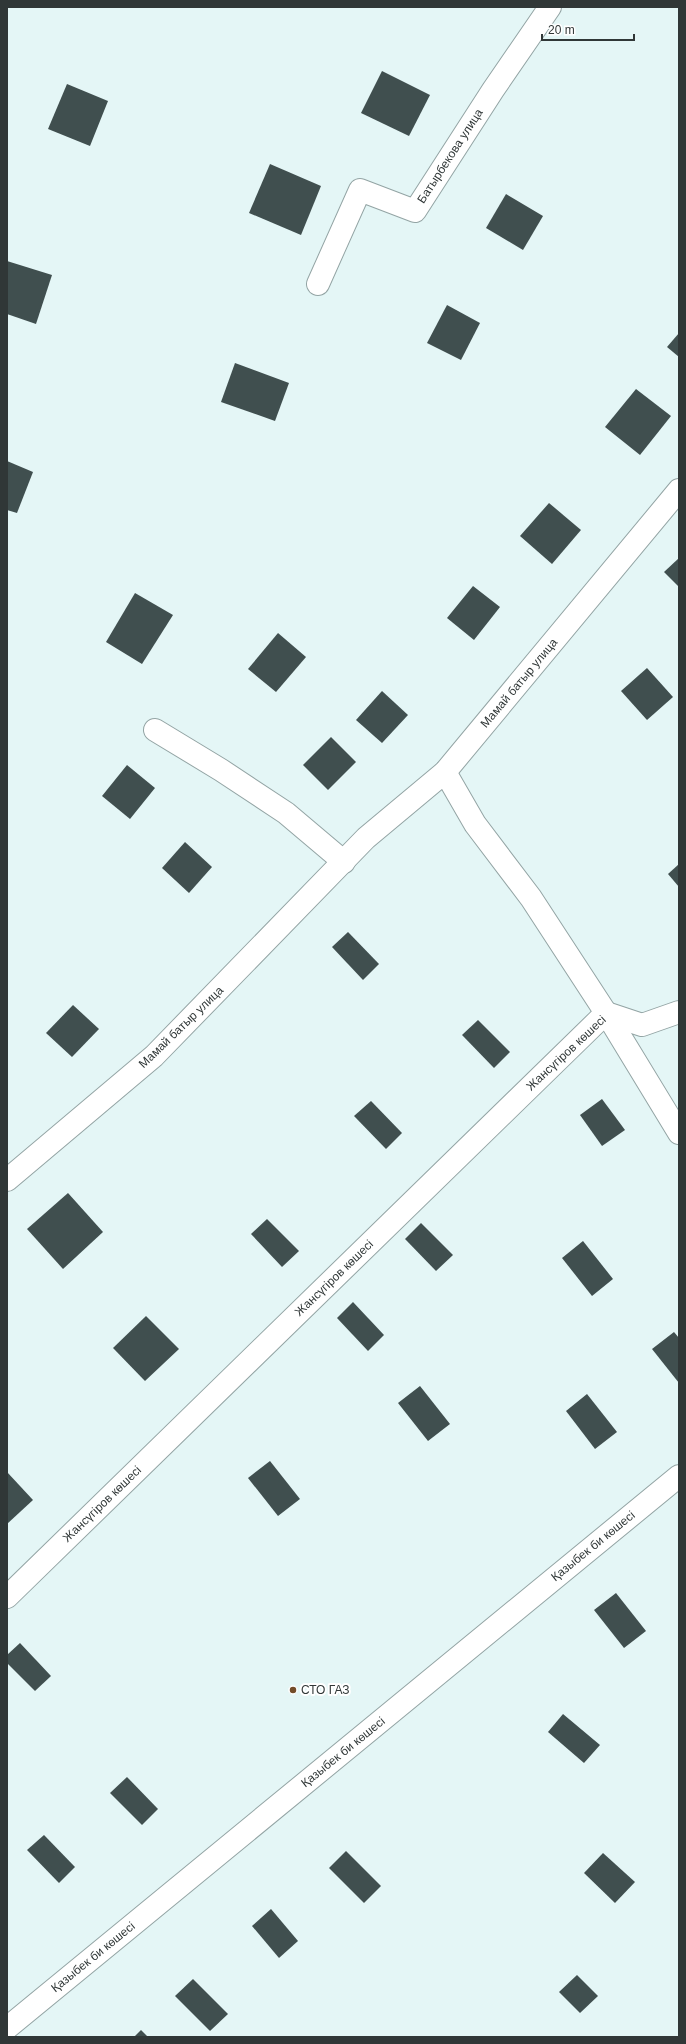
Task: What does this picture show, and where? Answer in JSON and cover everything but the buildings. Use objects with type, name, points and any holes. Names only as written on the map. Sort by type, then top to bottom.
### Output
[{"type":"street","name":"Батырбекова улица","points":[[318,284],[360,190],[415,211],[493,90],[550,7]]},
{"type":"street","name":"Мамай батыр улица","points":[[7,1180],[154,1056],[366,838],[445,772],[679,490]]},
{"type":"street","points":[[155,730],[221,770],[286,814],[344,862]]},
{"type":"street","points":[[445,772],[475,824],[531,898],[606,1013],[679,1133]]},
{"type":"street","name":"Жансүгіров көшесі","points":[[7,1597],[606,1013],[642,1025],[679,1012]]},
{"type":"street","name":"Қазыбек би көшесі","points":[[7,2028],[679,1476]]},
{"type":"place","name":"СТО ГАЗ","points":[[293,1690]]}]
